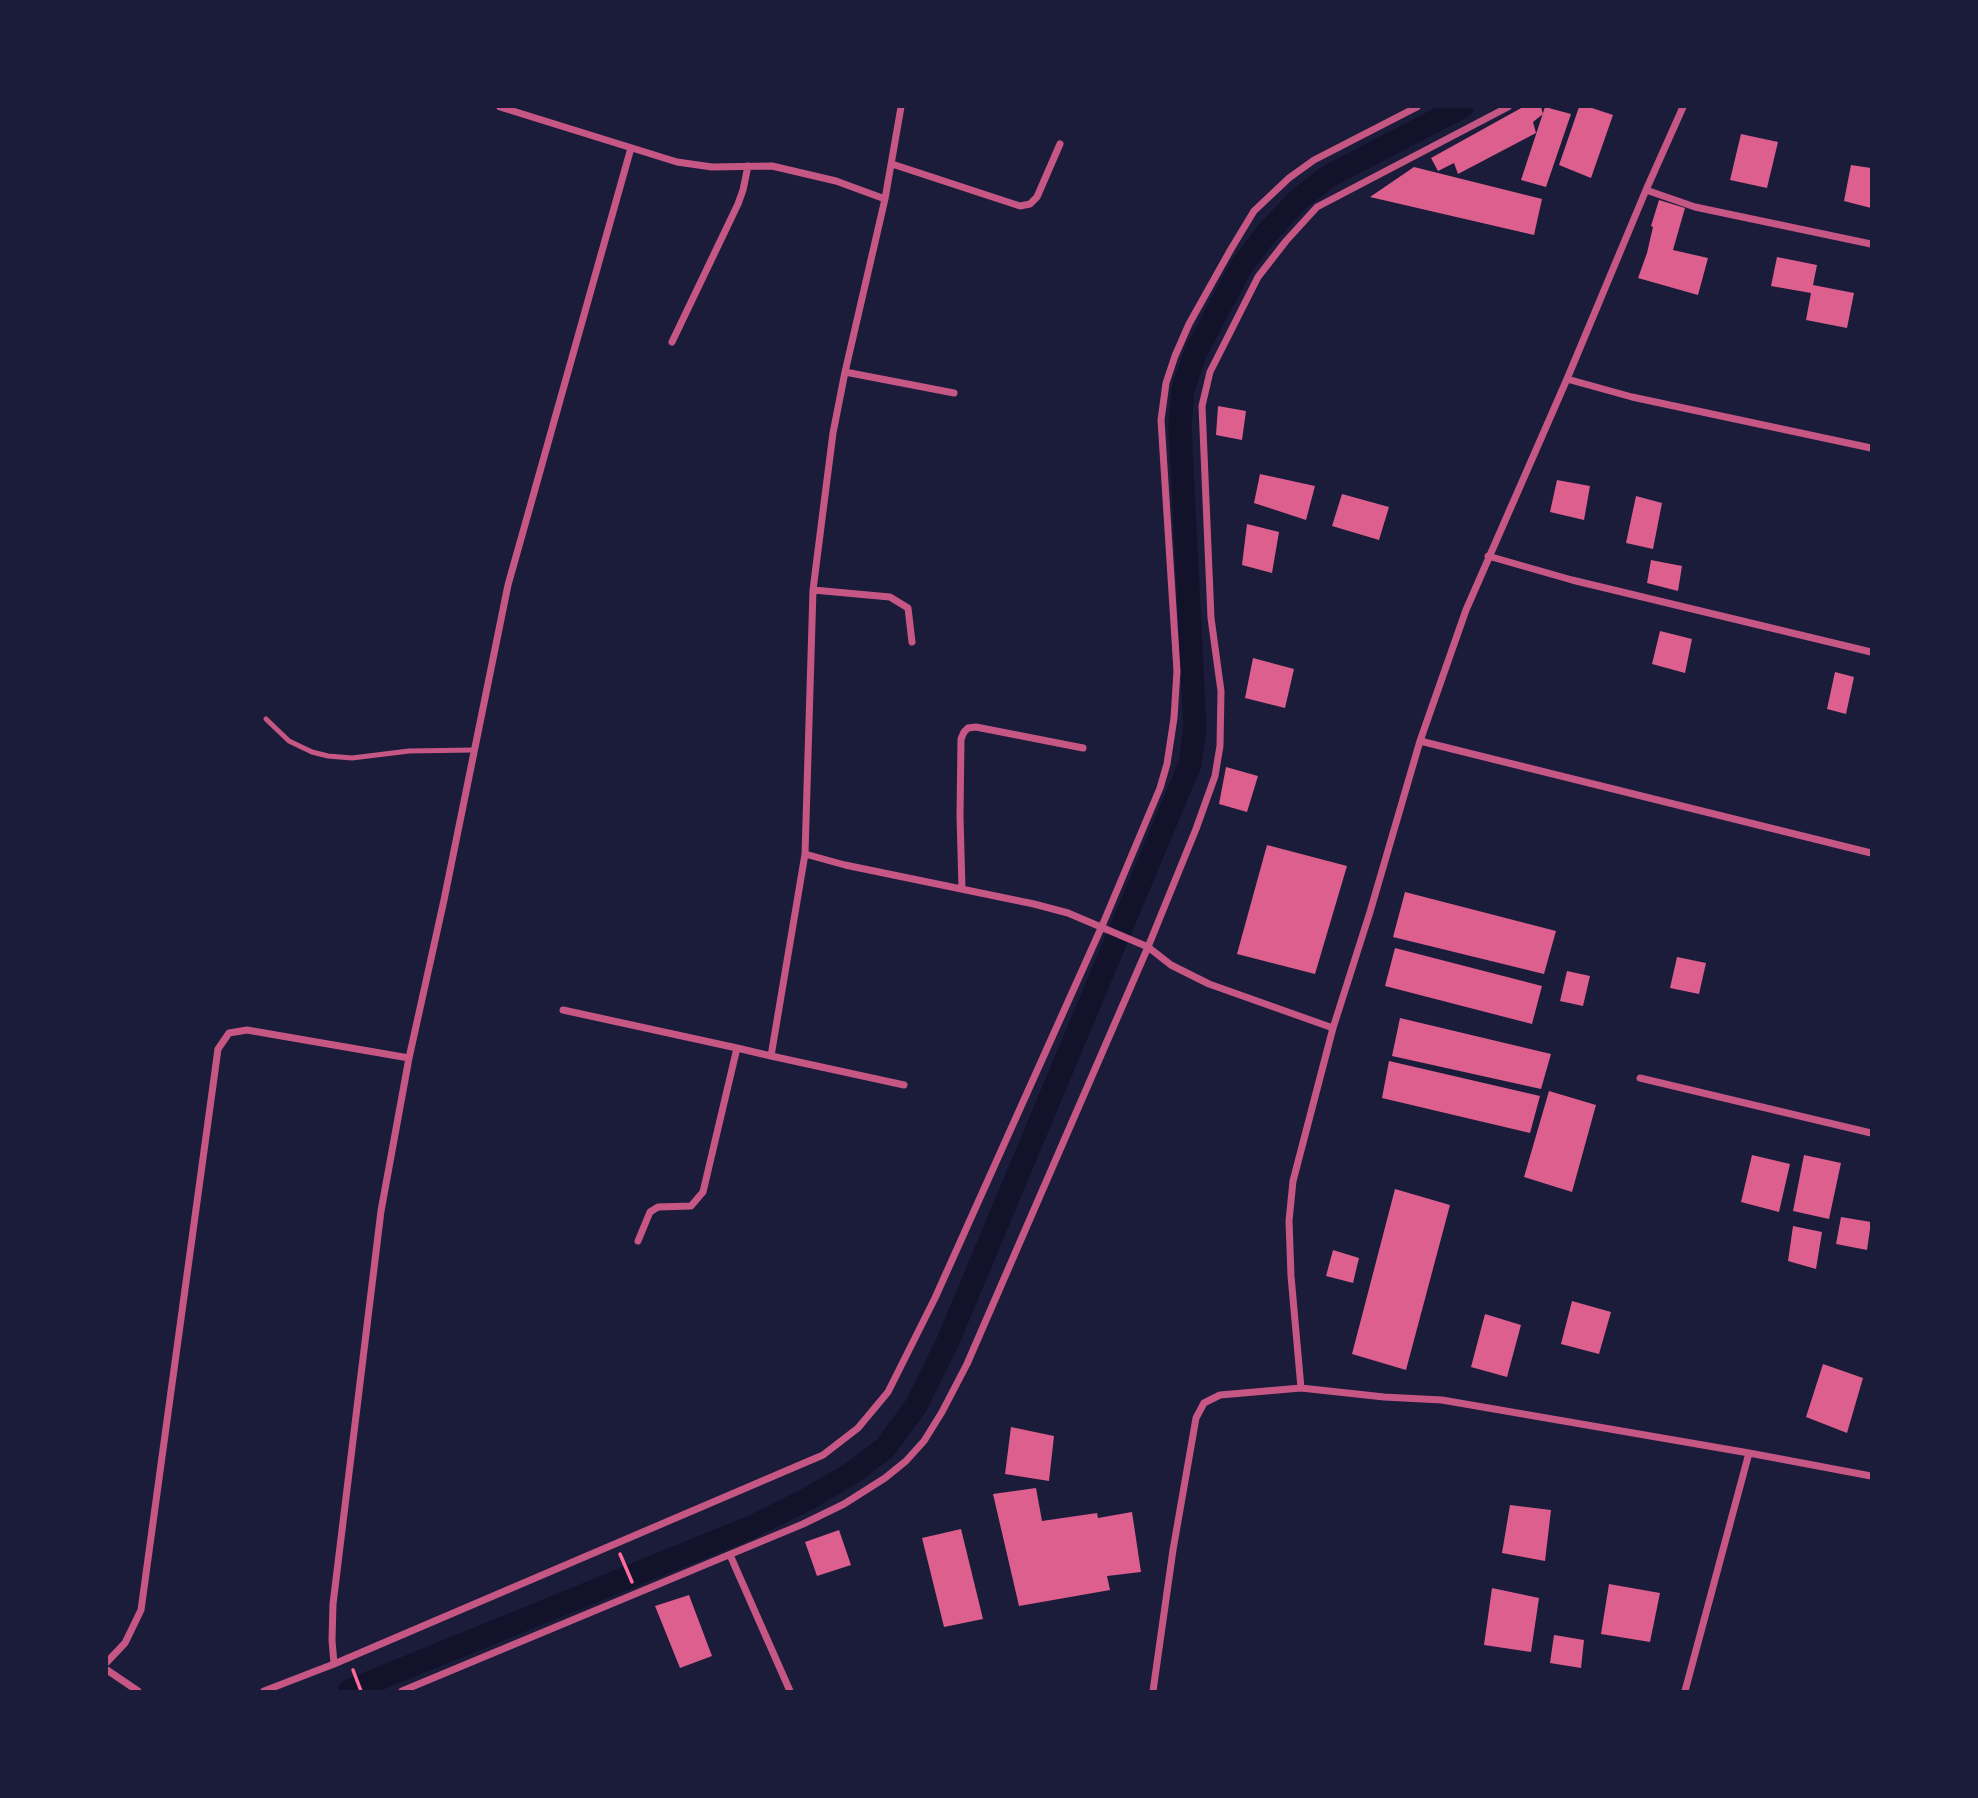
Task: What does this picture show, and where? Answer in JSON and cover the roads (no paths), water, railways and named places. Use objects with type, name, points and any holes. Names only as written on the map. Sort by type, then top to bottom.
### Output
[{"type":"street","points":[[500,107],[677,162],[712,167],[772,166],[836,181],[885,199]]},
{"type":"street","points":[[771,1056],[804,854],[813,590],[834,433],[845,372],[885,199],[901,107]]},
{"type":"street","points":[[264,1691],[334,1664],[823,1455],[858,1428],[888,1392],[935,1298],[1102,926],[1160,788],[1167,764],[1177,671],[1161,420],[1166,383],[1175,356],[1189,324],[1254,211],[1289,178],[1314,160],[1417,107]]},
{"type":"street","points":[[402,1691],[803,1524],[844,1504],[895,1469],[924,1441],[967,1364],[1148,947],[1215,776],[1220,746],[1221,691],[1211,618],[1202,407],[1210,372],[1258,277],[1317,207],[1508,107]]},
{"type":"street","points":[[1301,1388],[1289,1221],[1293,1181],[1333,1028],[1420,741],[1466,610],[1683,107]]},
{"type":"street","points":[[892,163],[1020,206],[1030,204],[1037,197],[1060,144]]},
{"type":"street","points":[[334,1664],[333,1604],[379,1225],[409,1058],[508,585],[631,148]]},
{"type":"street","points":[[672,342],[738,204],[748,166]]},
{"type":"street","points":[[1646,190],[1695,207],[1871,244]]},
{"type":"street","points":[[845,372],[954,393]]},
{"type":"street","points":[[1567,379],[1632,397],[1871,448]]},
{"type":"street","points":[[1488,556],[1572,580],[1871,652]]},
{"type":"street","points":[[813,590],[890,597],[908,608],[912,642]]},
{"type":"street","points":[[962,889],[960,790],[961,739],[964,732],[975,727],[1083,748]]},
{"type":"street","points":[[1420,741],[1871,853]]},
{"type":"street","points":[[804,854],[1068,913],[1148,947],[1171,965],[1209,984],[1333,1028]]},
{"type":"street","points":[[562,1010],[904,1085]]},
{"type":"street","points":[[107,1661],[125,1643],[141,1610],[218,1049],[229,1033],[247,1030],[409,1058]]},
{"type":"street","points":[[639,1241],[650,1212],[657,1207],[691,1206],[704,1192],[737,1048]]},
{"type":"street","points":[[1640,1078],[1871,1133]]},
{"type":"street","points":[[1153,1691],[1175,1536],[1196,1418],[1204,1404],[1220,1395],[1301,1388],[1442,1400],[1871,1476]]},
{"type":"street","points":[[1685,1691],[1749,1453]]},
{"type":"street","points":[[730,1555],[790,1691]]},
{"type":"street","points":[[107,1670],[138,1691]]},
{"type":"lane","points":[[266,719],[289,741],[328,757],[352,758],[409,751],[474,750]]},
{"type":"waterway","points":[[349,1691],[749,1528],[806,1500],[852,1473],[885,1448],[916,1406],[948,1341],[1190,764],[1195,728],[1180,427],[1183,389],[1196,352],[1241,267],[1267,233],[1299,199],[1329,176],[1462,107]]}]
